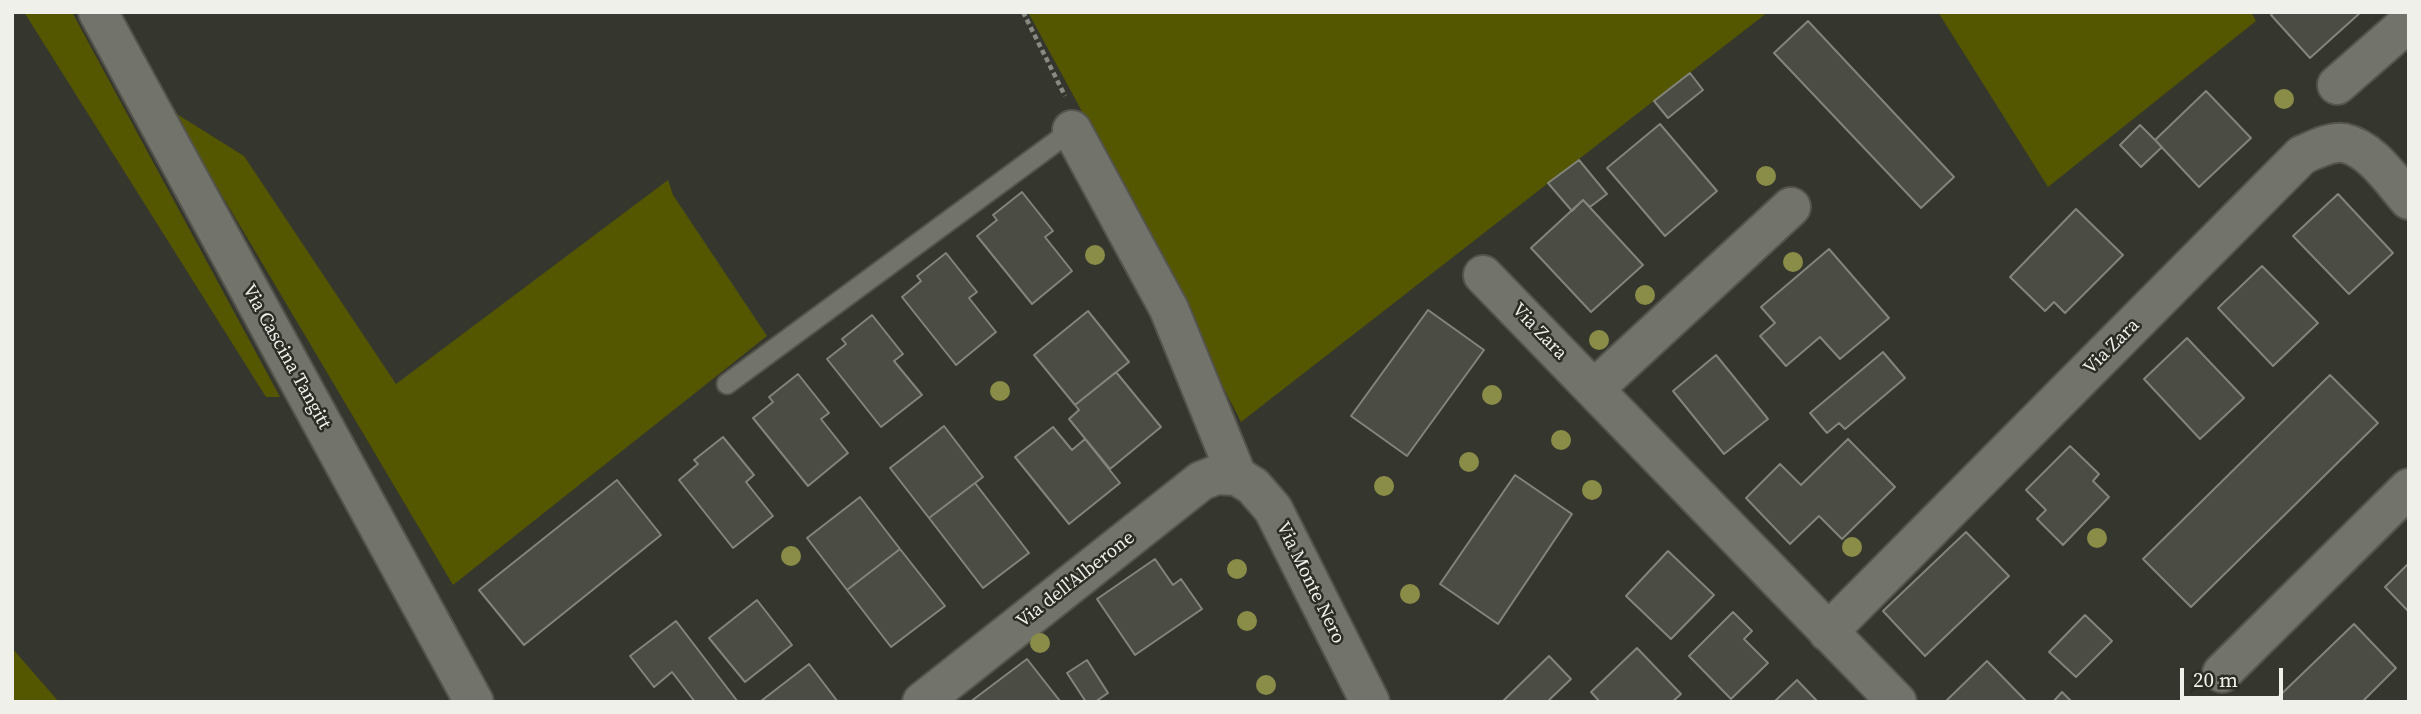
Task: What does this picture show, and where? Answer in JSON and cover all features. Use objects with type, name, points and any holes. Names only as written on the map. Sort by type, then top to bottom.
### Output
[{"type":"street","name":"Via Cascina Tangitt","points":[[98,12],[474,702]]},
{"type":"street","points":[[2337,85],[2409,22]]},
{"type":"street","points":[[1072,131],[1169,310],[1237,476]]},
{"type":"street","name":"Via Zara","points":[[1828,632],[2302,155],[2321,147],[2343,143],[2377,163],[2409,200]]},
{"type":"street","points":[[1594,389],[1791,206]]},
{"type":"street","name":"Via Zara","points":[[1483,275],[1897,702]]},
{"type":"street","name":"Via dell'Alberone","points":[[922,702],[1201,481],[1216,475],[1237,476]]},
{"type":"street","name":"Via Monte Nero","points":[[1237,476],[1253,486],[1273,509],[1370,702]]},
{"type":"street","points":[[2222,673],[2409,488]]},
{"type":"lane","points":[[727,384],[1072,131]]},
{"type":"path","points":[[1023,12],[1070,107],[1072,131]]},
{"type":"shaded area","points":[[24,12],[72,12],[280,397],[266,397]]},
{"type":"shaded area","points":[[1028,12],[1768,12],[1241,422]]},
{"type":"shaded area","points":[[1938,12],[2251,12],[2256,21],[2048,187]]},
{"type":"shaded area","points":[[172,111],[244,156],[396,384],[668,180],[673,195],[767,336],[453,585]]},
{"type":"shaded area","points":[[12,648],[59,702],[12,702]]},
{"type":"building","points":[[2274,12],[2361,12],[2310,58],[2271,15]]},
{"type":"building","points":[[1808,21],[1954,177],[1921,208],[1774,53]]},
{"type":"building","points":[[1690,73],[1703,90],[1668,118],[1654,101]]},
{"type":"building","points":[[2206,91],[2251,138],[2199,187],[2155,140]]},
{"type":"building","points":[[1660,124],[1717,191],[1665,236],[1607,168]]},
{"type":"building","points":[[2140,125],[2162,147],[2141,167],[2120,145]]},
{"type":"building","points":[[1579,160],[1607,194],[1590,207],[1583,200],[1572,211],[1548,183]]},
{"type":"building","points":[[1022,192],[1053,231],[1045,237],[1072,271],[1032,304],[977,236],[997,220],[993,215]]},
{"type":"building","points":[[2338,194],[2393,253],[2349,294],[2293,236]]},
{"type":"building","points":[[1583,200],[1643,265],[1591,312],[1531,248]]},
{"type":"building","points":[[2076,209],[2123,255],[2065,313],[2054,302],[2045,311],[2010,277]]},
{"type":"building","points":[[1829,249],[1889,318],[1840,359],[1820,337],[1786,366],[1760,336],[1775,323],[1761,307]]},
{"type":"building","points":[[946,253],[977,292],[969,298],[996,332],[956,365],[902,297],[921,281],[917,276]]},
{"type":"building","points":[[2262,266],[2318,323],[2273,366],[2218,308]]},
{"type":"building","points":[[1428,310],[1484,350],[1407,456],[1351,416]]},
{"type":"building","points":[[1088,311],[1129,362],[1075,405],[1034,355]]},
{"type":"building","points":[[872,315],[903,354],[894,361],[922,395],[881,427],[827,359],[846,344],[842,339]]},
{"type":"building","points":[[2187,338],[2244,398],[2200,439],[2144,379]]},
{"type":"building","points":[[1883,352],[1905,378],[1845,429],[1839,423],[1827,433],[1810,413]]},
{"type":"building","points":[[1716,355],[1768,419],[1724,454],[1673,391]]},
{"type":"building","points":[[1116,372],[1161,427],[1110,469],[1069,419],[1079,410],[1075,405]]},
{"type":"building","points":[[798,374],[829,413],[821,419],[848,453],[808,486],[753,418],[773,402],[769,397]]},
{"type":"building","points":[[2330,375],[2378,423],[2191,607],[2143,559]]},
{"type":"building","points":[[944,426],[983,477],[929,518],[890,468]]},
{"type":"building","points":[[1053,427],[1072,450],[1085,439],[1120,483],[1069,524],[1015,457]]},
{"type":"building","points":[[723,437],[754,475],[746,482],[773,516],[733,548],[679,480],[698,464],[694,460]]},
{"type":"building","points":[[1848,439],[1895,487],[1842,539],[1819,516],[1790,544],[1746,498],[1780,464],[1801,485]]},
{"type":"building","points":[[2070,446],[2099,474],[2093,481],[2109,497],[2063,545],[2037,519],[2046,510],[2026,490]]},
{"type":"building","points":[[1515,475],[1572,514],[1498,624],[1440,584]]},
{"type":"building","points":[[617,480],[661,535],[524,645],[479,590]]},
{"type":"building","points":[[975,483],[1029,553],[983,588],[929,518]]},
{"type":"building","points":[[860,497],[900,549],[847,590],[807,538]]},
{"type":"building","points":[[1966,532],[2009,576],[1925,656],[1883,611]]},
{"type":"building","points":[[900,549],[945,606],[891,647],[847,590]]},
{"type":"building","points":[[1668,551],[1714,595],[1671,639],[1626,596]]},
{"type":"building","points":[[1155,559],[1173,585],[1181,579],[1202,609],[1135,655],[1097,599]]},
{"type":"building","points":[[2409,563],[2409,612],[2385,587]]},
{"type":"building","points":[[757,600],[792,645],[745,682],[709,638]]},
{"type":"building","points":[[1733,612],[1752,631],[1744,639],[1768,663],[1731,699],[1689,656]]},
{"type":"building","points":[[2085,615],[2112,641],[2076,677],[2049,652]]},
{"type":"building","points":[[676,621],[738,702],[695,702],[672,672],[654,687],[630,656]]},
{"type":"building","points":[[2354,624],[2396,668],[2362,702],[2273,702]]},
{"type":"building","points":[[1637,648],[1681,694],[1672,702],[1600,702],[1591,692]]},
{"type":"building","points":[[1549,656],[1571,679],[1547,702],[1502,702]]},
{"type":"building","points":[[1027,659],[1060,701],[970,702]]},
{"type":"building","points":[[1087,660],[1108,693],[1095,702],[1086,702],[1067,673]]},
{"type":"building","points":[[1987,661],[2027,702],[1945,702]]},
{"type":"building","points":[[809,664],[838,702],[761,702],[761,701]]},
{"type":"building","points":[[1797,680],[1818,702],[1774,702]]},
{"type":"building","points":[[2062,692],[2072,702],[2053,702]]}]
